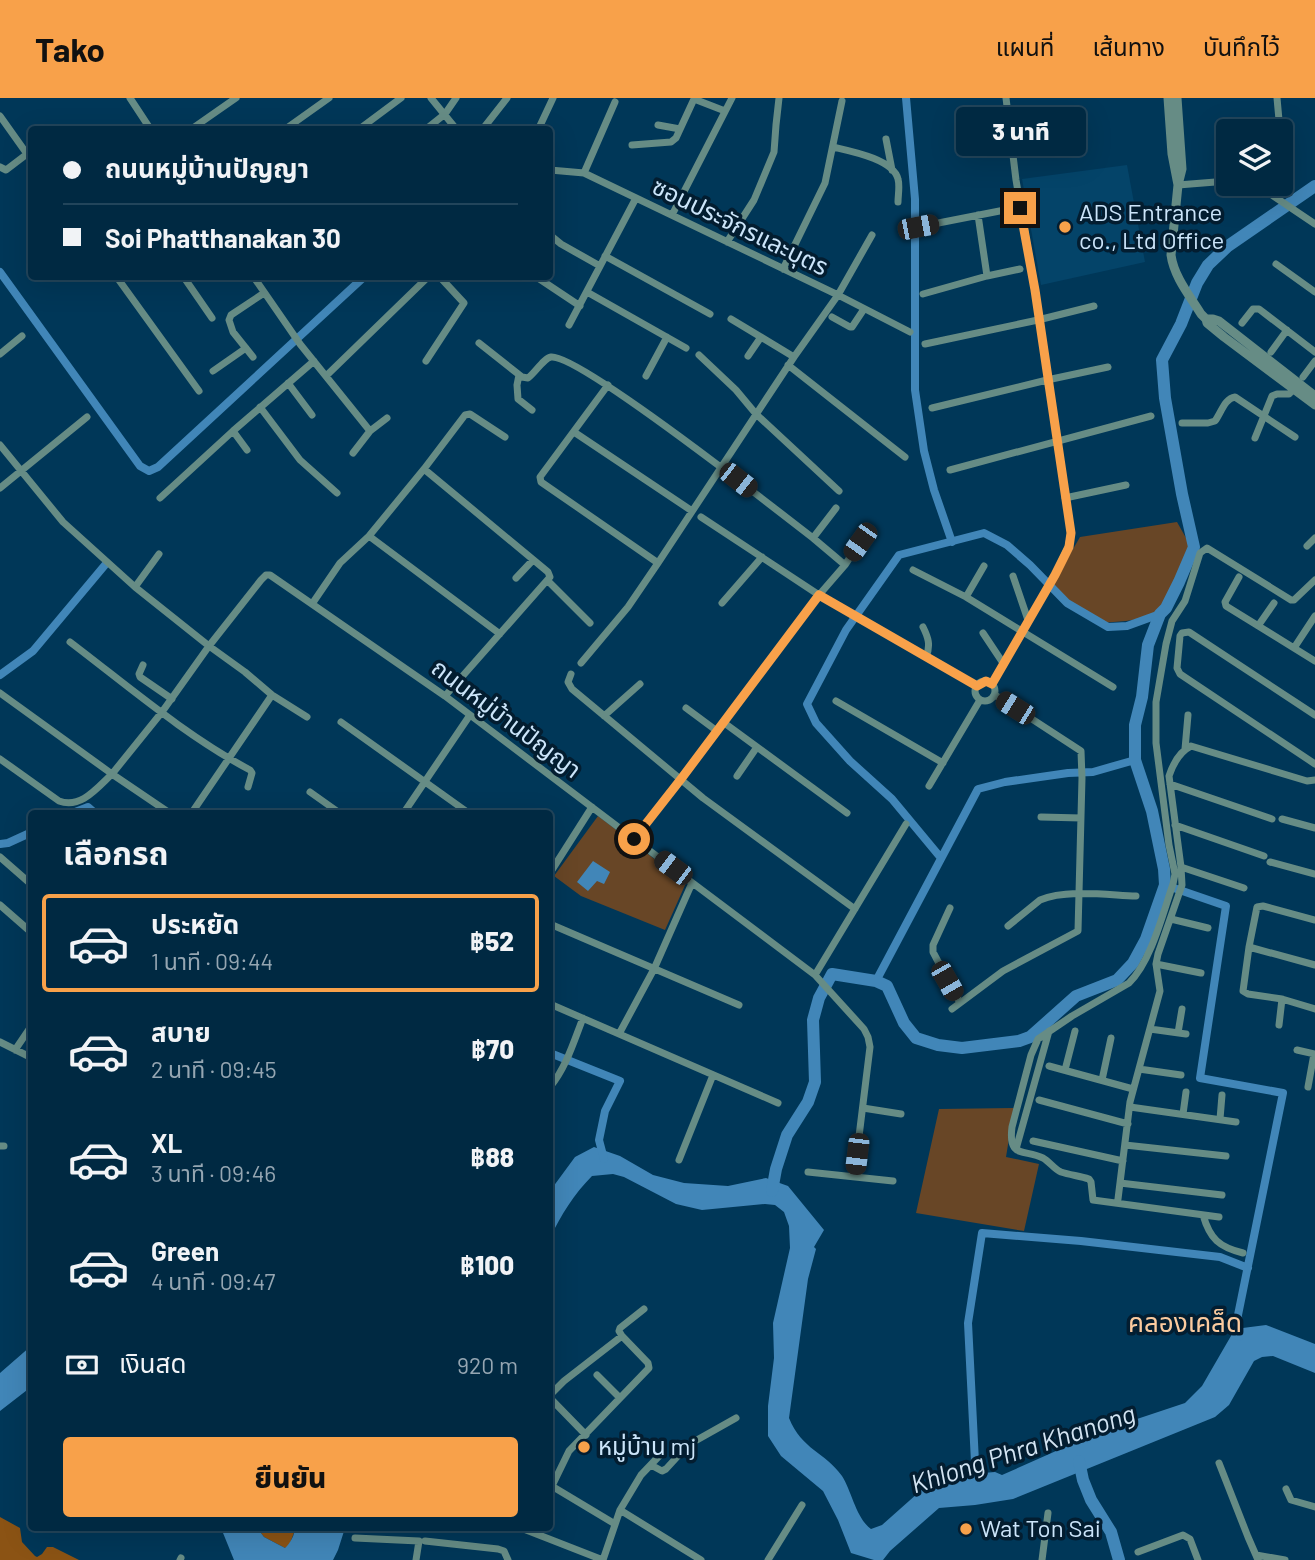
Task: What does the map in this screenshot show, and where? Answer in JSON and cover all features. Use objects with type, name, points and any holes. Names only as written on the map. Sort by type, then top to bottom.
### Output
[{"type":"street","points":[[130,98],[148,126]]},
{"type":"street","points":[[196,126],[236,98]]},
{"type":"street","points":[[290,126],[329,98]]},
{"type":"street","points":[[363,126],[401,98]]},
{"type":"street","points":[[431,98],[454,126]]},
{"type":"street","points":[[430,126],[444,114],[456,98]]},
{"type":"street","points":[[485,126],[507,98]]},
{"type":"street","points":[[540,126],[553,98]]},
{"type":"street","points":[[672,215],[732,98]]},
{"type":"street","points":[[727,242],[754,200],[774,152],[779,98]]},
{"type":"street","points":[[992,684],[1055,575],[1069,547],[1071,533],[1020,208],[1006,98]]},
{"type":"street","points":[[1168,98],[1172,154],[1178,185]]},
{"type":"street","points":[[1177,98],[1182,169],[1171,255],[1176,274],[1208,323],[1315,405]]},
{"type":"street","points":[[1278,98],[1279,119]]},
{"type":"street","points":[[632,145],[671,142],[676,138],[694,99],[725,111]]},
{"type":"street","points":[[583,173],[615,102]]},
{"type":"street","points":[[783,269],[825,183],[842,102]]},
{"type":"street","points":[[0,116],[28,157]]},
{"type":"street","points":[[658,125],[680,129]]},
{"type":"street","points":[[886,139],[892,170]]},
{"type":"street","points":[[833,147],[868,155],[897,174],[898,202]]},
{"type":"street","points":[[0,167],[6,170],[28,159]]},
{"type":"street","name":"ซอนประจักรและบุตร","points":[[553,170],[583,173],[910,332]]},
{"type":"street","points":[[1178,185],[1216,182]]},
{"type":"street","points":[[1275,196],[1315,224]]},
{"type":"street","points":[[569,325],[636,198]]},
{"type":"street","points":[[918,227],[1020,208]]},
{"type":"street","points":[[978,215],[987,276]]},
{"type":"street","points":[[581,663],[628,607],[658,563],[788,365],[838,295],[872,235]]},
{"type":"street","points":[[553,237],[600,265]]},
{"type":"street","points":[[606,256],[710,314]]},
{"type":"street","points":[[1276,264],[1315,292]]},
{"type":"street","points":[[923,294],[1020,269]]},
{"type":"street","points":[[119,280],[199,391]]},
{"type":"street","points":[[186,280],[212,318]]},
{"type":"street","points":[[256,280],[300,344],[370,431]]},
{"type":"street","points":[[326,376],[425,280]]},
{"type":"street","points":[[426,360],[464,303],[443,280]]},
{"type":"street","points":[[541,280],[579,306]]},
{"type":"street","points":[[587,292],[686,348]]},
{"type":"street","points":[[253,357],[233,332],[229,320],[231,315],[264,293]]},
{"type":"street","points":[[925,344],[1094,306]]},
{"type":"street","points":[[1242,323],[1256,308],[1315,352]]},
{"type":"street","points":[[832,317],[852,327],[864,309]]},
{"type":"street","points":[[1204,317],[1219,321],[1315,396]]},
{"type":"street","points":[[731,319],[794,357]]},
{"type":"street","points":[[1271,352],[1287,330]]},
{"type":"street","points":[[0,354],[22,336]]},
{"type":"street","points":[[646,376],[667,337]]},
{"type":"street","points":[[748,356],[761,337]]},
{"type":"street","points":[[479,343],[528,378],[550,357],[576,367],[608,386],[722,468]]},
{"type":"street","points":[[214,371],[246,348]]},
{"type":"street","points":[[699,355],[736,390],[756,414],[839,491]]},
{"type":"street","points":[[160,498],[314,361]]},
{"type":"street","points":[[1303,377],[1315,361]]},
{"type":"street","points":[[788,365],[905,457]]},
{"type":"street","points":[[932,408],[1108,367]]},
{"type":"street","points":[[519,374],[518,399],[532,411]]},
{"type":"street","points":[[288,383],[312,415]]},
{"type":"street","points":[[608,386],[543,471],[541,482],[658,563]]},
{"type":"street","points":[[1255,438],[1272,396],[1289,394],[1294,389]]},
{"type":"street","points":[[1182,422],[1215,421],[1227,401],[1235,397],[1296,437]]},
{"type":"street","points":[[260,407],[300,460],[337,493]]},
{"type":"street","points":[[312,604],[340,563],[369,536],[468,414],[505,437]]},
{"type":"street","points":[[950,470],[1151,416]]},
{"type":"street","points":[[0,488],[87,417]]},
{"type":"street","points":[[353,453],[370,431],[387,418]]},
{"type":"street","points":[[233,431],[247,450]]},
{"type":"street","points":[[574,432],[692,511]]},
{"type":"street","points":[[0,445],[63,522],[135,587],[272,695],[307,717]]},
{"type":"street","points":[[424,469],[548,572],[550,577],[445,695]]},
{"type":"street","points":[[738,480],[845,565]]},
{"type":"street","points":[[1065,498],[1126,485]]},
{"type":"street","points":[[813,538],[836,508]]},
{"type":"street","points":[[701,517],[819,595],[977,686]]},
{"type":"street","points":[[369,536],[500,634]]},
{"type":"street","points":[[1307,546],[1315,538]]},
{"type":"street","points":[[634,839],[860,542]]},
{"type":"street","points":[[1219,1217],[1093,1200],[1089,1179],[1062,1172],[1041,1158],[1016,1149],[1049,1031],[1135,978],[1147,954],[1173,884],[1175,874],[1156,743],[1156,702],[1172,621],[1185,601],[1200,553],[1207,548],[1288,600],[1294,600],[1315,580]]},
{"type":"street","points":[[135,587],[159,554]]},
{"type":"street","points":[[722,603],[762,557]]},
{"type":"street","points":[[516,578],[533,560]]},
{"type":"street","points":[[967,597],[984,566]]},
{"type":"street","points":[[913,570],[967,597],[1113,687]]},
{"type":"street","name":"ถนนหมู่บ้านปัญญา","points":[[209,646],[266,575],[270,575],[445,695],[815,975],[863,1029],[870,1047],[854,1177]]},
{"type":"street","points":[[1013,576],[1028,620]]},
{"type":"street","points":[[1239,577],[1225,605],[1315,662]]},
{"type":"street","points":[[548,581],[590,623]]},
{"type":"street","points":[[1258,626],[1274,603]]},
{"type":"street","points":[[1294,648],[1315,616]]},
{"type":"street","points":[[923,627],[929,644],[926,657]]},
{"type":"street","points":[[1315,715],[1189,632],[1180,636],[1177,668],[1180,674],[1315,764]]},
{"type":"street","points":[[983,633],[1003,663]]},
{"type":"street","points":[[70,642],[162,712],[252,773],[248,788]]},
{"type":"street","points":[[0,759],[59,801],[71,803],[83,799],[112,774],[172,699],[209,646]]},
{"type":"street","points":[[143,665],[140,677],[172,699]]},
{"type":"street","points":[[571,674],[568,682],[572,690],[703,798],[855,909]]},
{"type":"street","points":[[977,686],[986,681],[995,689],[995,695],[990,700],[980,700]]},
{"type":"street","points":[[604,716],[640,684]]},
{"type":"street","points":[[977,686],[976,695],[980,700]]},
{"type":"street","points":[[0,693],[165,810]]},
{"type":"street","points":[[194,810],[272,695]]},
{"type":"street","points":[[952,1009],[1003,971],[1078,931],[1082,755],[1077,747],[995,695]]},
{"type":"street","points":[[929,786],[980,700]]},
{"type":"street","points":[[836,701],[943,763]]},
{"type":"street","points":[[686,708],[717,731]]},
{"type":"street","points":[[406,810],[471,715]]},
{"type":"street","points":[[1185,749],[1188,715]]},
{"type":"street","points":[[341,722],[464,810]]},
{"type":"street","points":[[723,722],[847,813]]},
{"type":"street","points":[[1118,1199],[1133,1089],[1160,991],[1156,964],[1158,954],[1182,885],[1169,776],[1172,767],[1185,749],[1191,746],[1307,781],[1315,780]]},
{"type":"street","points":[[737,776],[757,747]]},
{"type":"street","points":[[1170,784],[1272,819]]},
{"type":"street","points":[[310,792],[335,810]]},
{"type":"street","points":[[553,868],[592,807]]},
{"type":"street","points":[[1041,817],[1081,818]]},
{"type":"street","points":[[1282,819],[1315,828]]},
{"type":"street","points":[[815,975],[906,824]]},
{"type":"street","points":[[1175,825],[1315,874]]},
{"type":"street","points":[[0,857],[28,882]]},
{"type":"street","points":[[1181,867],[1244,888]]},
{"type":"street","points":[[619,1034],[654,969],[692,883]]},
{"type":"street","points":[[1008,926],[1046,898],[1079,894],[1136,896]]},
{"type":"street","points":[[0,905],[28,930]]},
{"type":"street","points":[[1315,920],[1263,906],[1257,907],[1243,991],[1315,1009]]},
{"type":"street","points":[[950,908],[933,946],[933,952],[960,1003]]},
{"type":"street","points":[[1171,919],[1208,928]]},
{"type":"street","points":[[553,925],[739,1004]]},
{"type":"street","points":[[1249,947],[1315,965]]},
{"type":"street","points":[[1156,964],[1201,973]]},
{"type":"street","points":[[1279,1025],[1282,999]]},
{"type":"street","points":[[553,1005],[778,1103]]},
{"type":"street","points":[[1150,1029],[1182,1033],[1182,1009]]},
{"type":"street","points":[[553,1082],[573,1045],[583,1018]]},
{"type":"street","points":[[15,1050],[28,1031]]},
{"type":"street","points":[[1065,1070],[1075,1031]]},
{"type":"street","points":[[1102,1080],[1111,1038]]},
{"type":"street","points":[[0,1042],[28,1056]]},
{"type":"street","points":[[1297,1050],[1314,1054],[1308,1087]]},
{"type":"street","points":[[1049,1066],[1133,1089]]},
{"type":"street","points":[[1139,1069],[1181,1074]]},
{"type":"street","points":[[680,1160],[713,1075]]},
{"type":"street","points":[[1184,1114],[1186,1092]]},
{"type":"street","points":[[1220,1119],[1222,1095]]},
{"type":"street","points":[[1039,1100],[1128,1124]]},
{"type":"street","points":[[1130,1107],[1236,1122]]},
{"type":"street","points":[[863,1108],[901,1114]]},
{"type":"street","points":[[1032,1141],[1123,1161]]},
{"type":"street","points":[[1125,1145],[1226,1156]]},
{"type":"street","points":[[808,1172],[893,1181]]},
{"type":"street","points":[[1120,1183],[1222,1195]]},
{"type":"street","points":[[1203,1215],[1207,1227],[1221,1245],[1243,1253]]},
{"type":"street","points":[[553,1482],[565,1457],[650,1366],[619,1331],[644,1308]]},
{"type":"street","points":[[553,1394],[564,1381],[622,1336]]},
{"type":"street","points":[[597,1375],[620,1398]]},
{"type":"street","points":[[553,1400],[586,1435]]},
{"type":"street","points":[[651,1465],[662,1471],[666,1469],[688,1445],[736,1418]]},
{"type":"street","points":[[528,1531],[603,1560],[620,1510],[641,1475],[662,1453]]},
{"type":"street","points":[[1219,1463],[1257,1558],[1285,1560]]},
{"type":"street","points":[[553,1487],[615,1524]]},
{"type":"street","points":[[1286,1489],[1289,1498],[1294,1502],[1315,1507]]},
{"type":"street","points":[[768,1560],[802,1505]]},
{"type":"street","points":[[620,1510],[701,1560]]},
{"type":"street","points":[[1042,1560],[1048,1513]]},
{"type":"street","points":[[1138,1552],[1183,1535],[1190,1539],[1198,1560]]},
{"type":"street","points":[[355,1538],[419,1541],[415,1560]]},
{"type":"street","points":[[425,1541],[498,1549],[504,1551],[508,1560]]},
{"type":"shaded area","points":[[1127,165],[1145,262],[1041,285],[1022,179]]},
{"type":"shaded area","points":[[1177,522],[1190,545],[1179,582],[1156,616],[1101,623],[1051,587],[1080,537]]},
{"type":"shaded area","points":[[598,816],[686,883],[665,930],[581,896],[554,876]]},
{"type":"shaded area","points":[[593,861],[610,872],[604,884],[597,881],[588,891],[577,882]]},
{"type":"shaded area","points":[[1014,1108],[1006,1157],[1039,1164],[1024,1231],[916,1213],[939,1109]]},
{"type":"shaded area","points":[[594,1147],[620,1156],[653,1175],[684,1183],[728,1186],[766,1178],[788,1186],[824,1230],[814,1247],[816,1249],[808,1279],[789,1418],[800,1437],[842,1476],[858,1512],[871,1529],[882,1525],[927,1485],[972,1474],[995,1472],[1002,1475],[1101,1431],[1185,1403],[1202,1386],[1235,1329],[1266,1325],[1315,1344],[1315,1373],[1273,1356],[1262,1357],[1254,1361],[1229,1405],[1215,1417],[1013,1499],[939,1508],[883,1560],[874,1560],[851,1553],[823,1491],[781,1456],[768,1436],[768,1406],[774,1358],[773,1323],[790,1248],[789,1226],[784,1212],[775,1205],[765,1204],[702,1210],[676,1204],[613,1174],[592,1176],[568,1205],[553,1232],[553,1187],[575,1157]]},
{"type":"shaded area","points":[[28,1349],[28,1389],[0,1411],[0,1373]]},
{"type":"shaded area","points":[[0,1517],[20,1528],[22,1542],[35,1556],[42,1554],[47,1547],[53,1547],[79,1560],[0,1560]]},
{"type":"shaded area","points":[[222,1531],[259,1531],[264,1537],[285,1548],[294,1531],[344,1531],[333,1560],[234,1560]]},
{"type":"shaded area","points":[[259,1531],[295,1531],[289,1546],[285,1548],[264,1537]]},
{"type":"waterway","points":[[906,98],[915,199],[915,390],[924,451],[952,542]]},
{"type":"waterway","points":[[772,1191],[787,1135],[808,1102],[815,1082],[813,1020],[819,998],[832,974],[876,981],[887,986],[904,1023],[916,1038],[938,1045],[962,1048],[1019,1041],[1030,1037],[1076,996],[1117,980],[1133,963],[1146,939],[1165,885],[1152,811],[1135,760],[1135,725],[1142,697],[1148,645],[1160,614],[1166,608],[1194,547],[1165,398],[1162,360],[1208,265],[1228,246],[1315,186]]},
{"type":"waterway","points":[[0,272],[140,466],[149,471],[158,467],[361,280]]},
{"type":"waterway","points":[[941,858],[892,799],[850,761],[816,723],[807,704],[846,630],[899,555],[984,533],[1007,545],[1067,603],[1108,627],[1127,626],[1160,614]]},
{"type":"waterway","points":[[0,675],[33,651],[105,565]]},
{"type":"waterway","points":[[876,981],[978,789],[1005,782],[1093,772],[1135,760]]},
{"type":"waterway","points":[[80,810],[88,807],[91,810]]},
{"type":"waterway","points":[[0,844],[28,834]]},
{"type":"waterway","points":[[1165,885],[1226,906],[1200,1078],[1283,1093],[1238,1315],[1239,1337]]},
{"type":"waterway","points":[[553,1054],[620,1081],[605,1111],[599,1140],[604,1159]]},
{"type":"waterway","name":"Khlong Phra Khanong","points":[[976,1482],[968,1323],[982,1233],[1220,1257],[1248,1268]]},
{"type":"waterway","name":"Khlong Phra Khanong","points":[[1079,1461],[1091,1500],[1111,1532],[1119,1560]]},
{"type":"place","name":"ADS Entrance co., Ltd Office","points":[[1065,227]]},
{"type":"place","name":"หมู่บ้าน mj","points":[[584,1447]]},
{"type":"place","name":"Wat Ton Sai","points":[[966,1529]]},
{"type":"district","name":"คลองเคล็ด","points":[[1185,1323]]},
{"type":"route","points":[[634,839],[819,595],[977,686],[986,681],[992,684],[1055,575],[1069,547],[1071,533],[1035,290],[1020,208]]}]
